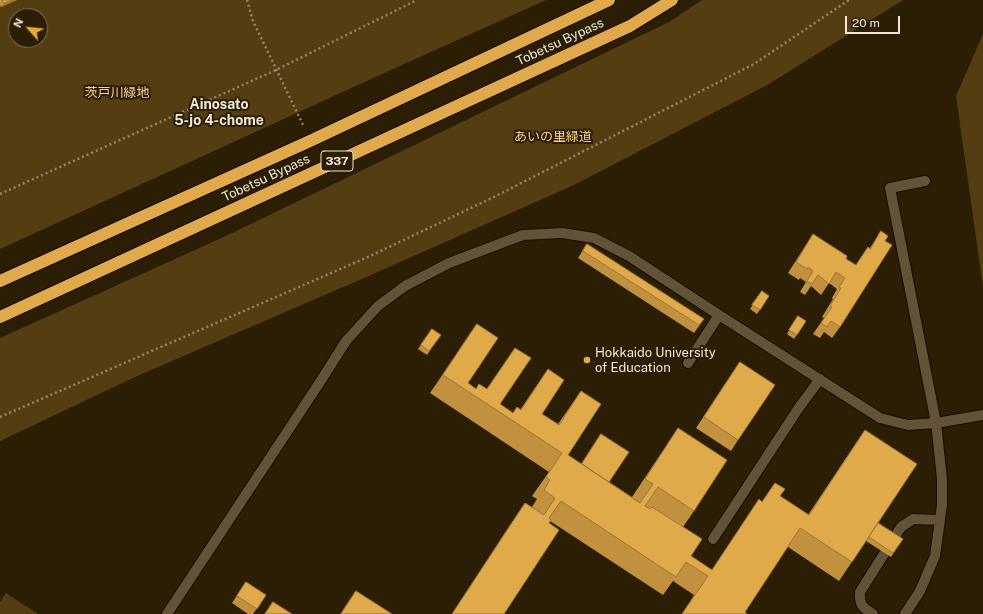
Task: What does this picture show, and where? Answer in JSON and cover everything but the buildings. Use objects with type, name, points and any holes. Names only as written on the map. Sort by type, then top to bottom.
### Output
[{"type":"highway","name":"Tobetsu Bypass","points":[[0,281],[310,141],[610,0]]},
{"type":"highway","name":"Tobetsu Bypass","points":[[0,317],[630,26],[672,0]]},
{"type":"lane","points":[[905,614],[920,591],[935,556],[942,505],[942,479],[936,423],[890,188],[925,181]]},
{"type":"lane","points":[[167,614],[346,341],[378,306],[405,286],[449,263],[523,235],[562,233],[594,238],[629,256],[880,418],[908,425],[936,423],[983,415]]},
{"type":"lane","points":[[688,362],[719,315]]},
{"type":"lane","points":[[713,539],[820,379]]},
{"type":"lane","points":[[873,614],[864,608],[860,599],[860,592],[901,527],[913,518],[940,520]]},
{"type":"path","points":[[247,0],[253,21],[310,141]]},
{"type":"path","points":[[0,194],[276,70],[417,0]]},
{"type":"path","points":[[0,417],[368,257],[496,196],[754,64],[849,0]]},
{"type":"green space","name":"茨戸川緑地","points":[[0,0],[546,0],[0,249]]},
{"type":"green space","name":"あいの里緑道","points":[[702,0],[903,0],[769,84],[574,185],[135,377],[0,441],[0,338],[226,236],[669,22]]},
{"type":"green space","points":[[983,34],[983,287],[956,96]]},
{"type":"green space","points":[[6,593],[38,614],[0,614],[0,602]]},
{"type":"place","name":"Hokkaido University of Education","points":[[587,360]]},
{"type":"district","name":"Ainosato 5-jo 4-chome","points":[[219,114]]}]
